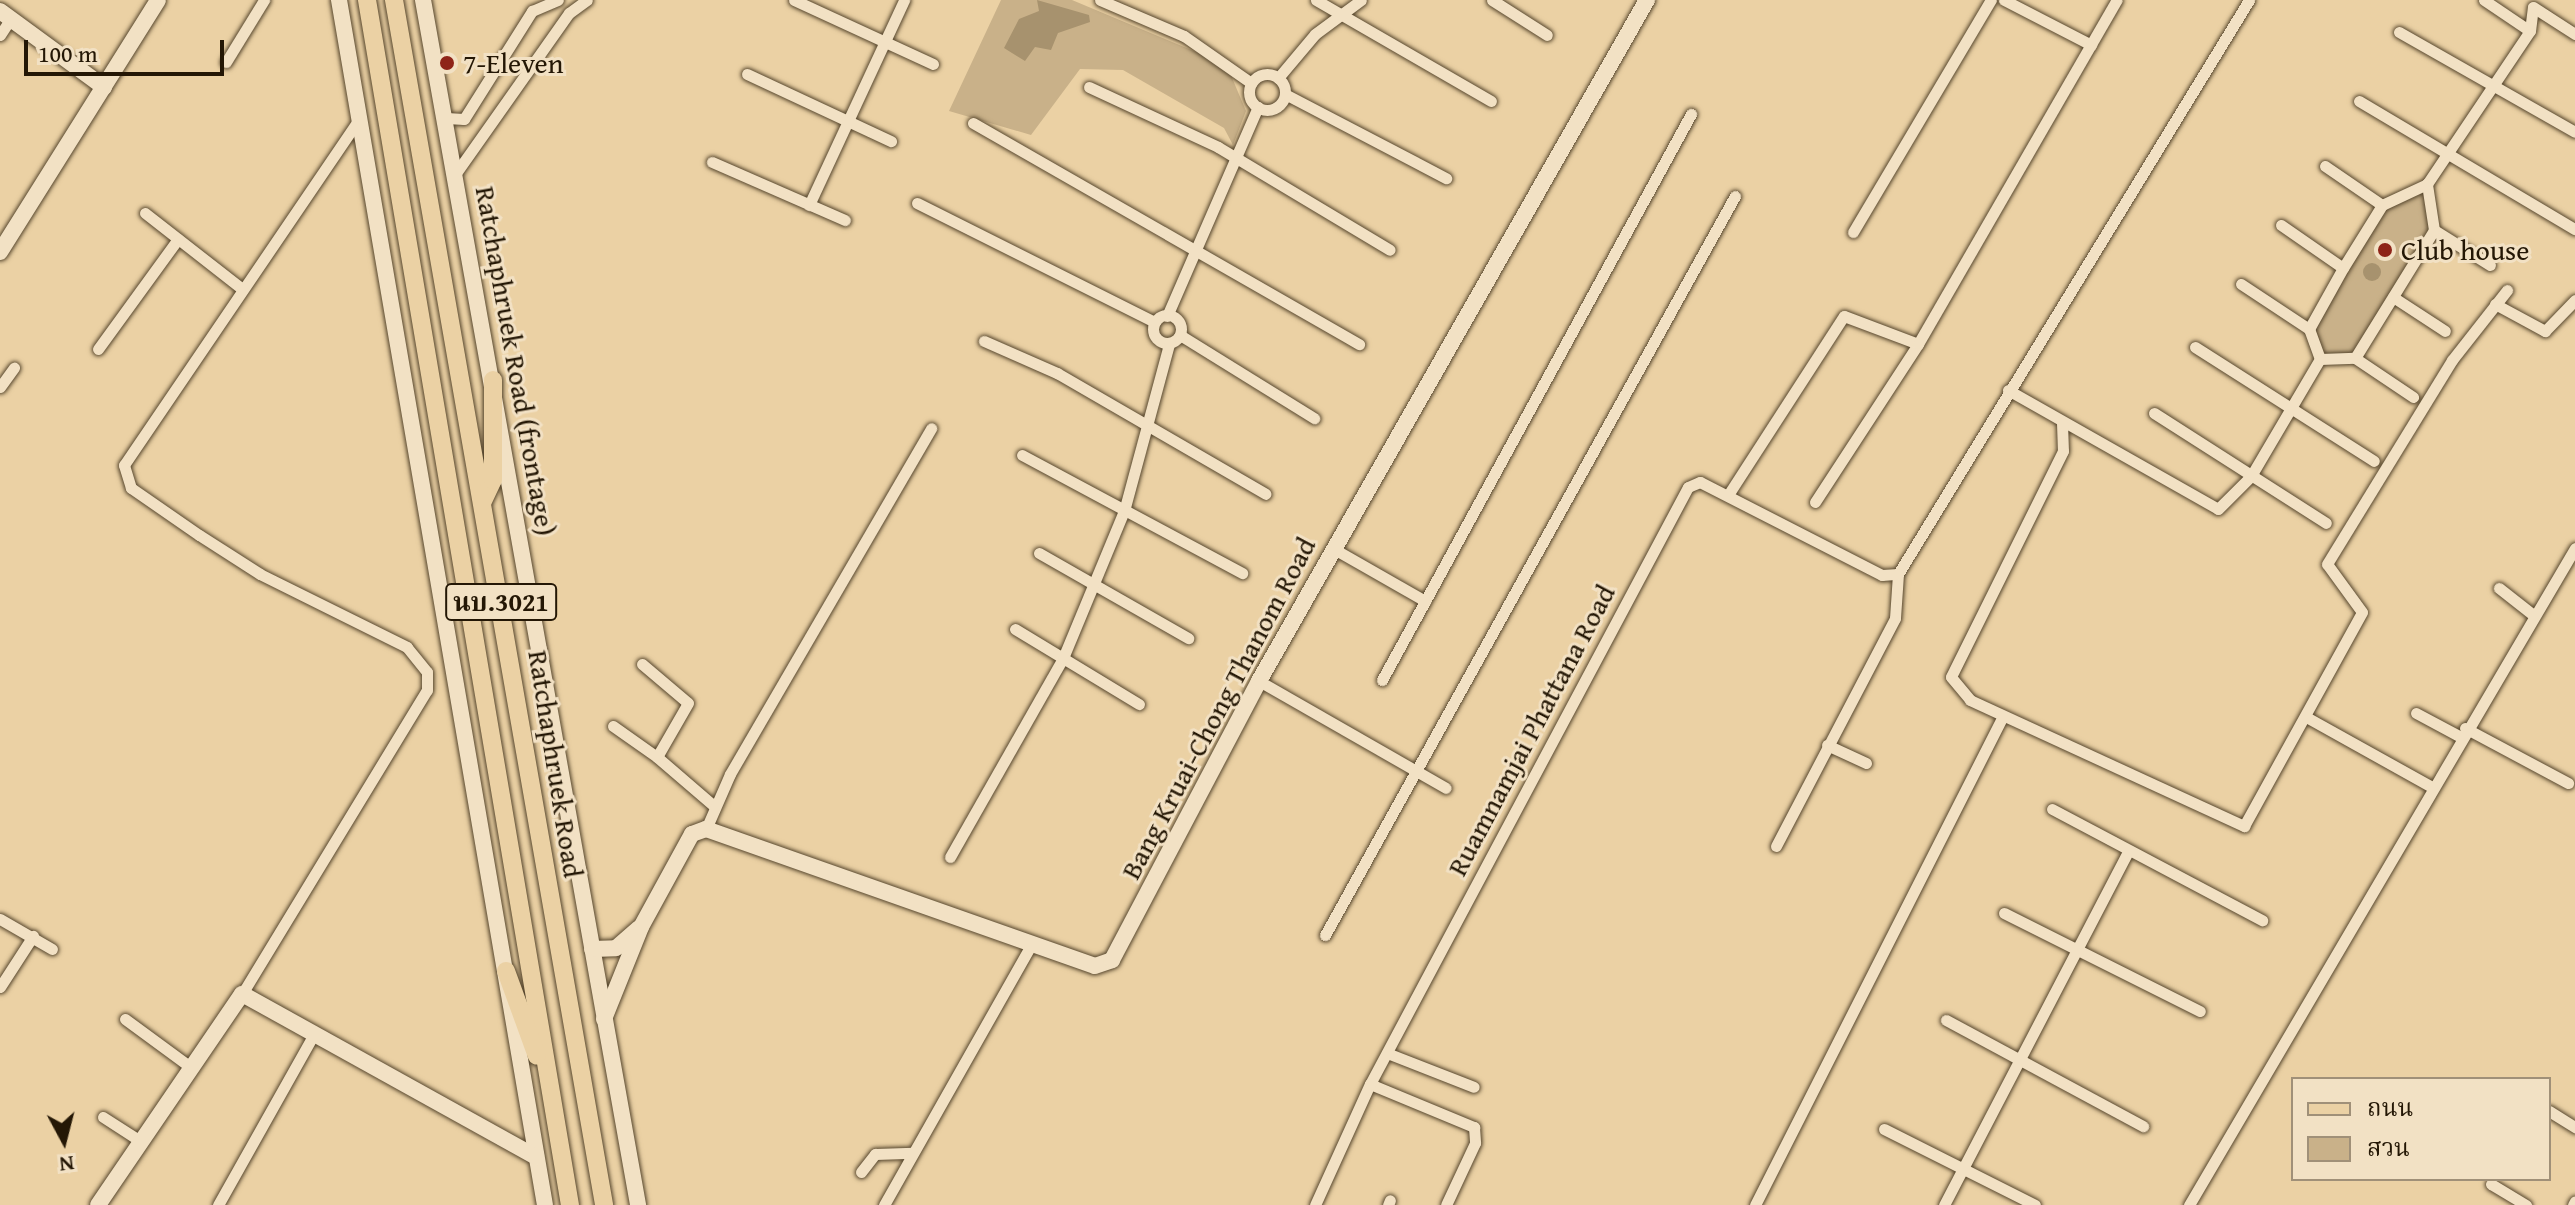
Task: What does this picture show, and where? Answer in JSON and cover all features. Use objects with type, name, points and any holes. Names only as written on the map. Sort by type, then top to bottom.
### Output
[{"type":"main road","name":"Ratchaphruek Road","points":[[367,0],[570,1205]]},
{"type":"main road","name":"Ratchaphruek Road","points":[[394,0],[604,1205]]},
{"type":"main road","points":[[483,501],[494,470],[493,380]]},
{"type":"main road","points":[[506,971],[552,1096]]},
{"type":"street","points":[[0,252],[158,0]]},
{"type":"street","points":[[226,62],[264,0]]},
{"type":"street","name":"นบ.3021","points":[[339,0],[357,122],[545,1205]]},
{"type":"street","name":"Ratchaphruek Road (frontage)","points":[[423,0],[638,1205]]},
{"type":"street","points":[[446,118],[464,119],[532,11],[558,0]]},
{"type":"street","points":[[456,173],[569,13],[587,0]]},
{"type":"street","points":[[794,0],[933,64]]},
{"type":"street","points":[[809,205],[888,44],[904,0]]},
{"type":"street","points":[[1101,0],[1184,36],[1251,83],[1258,107],[1240,159],[1167,316],[1155,322]]},
{"type":"street","points":[[1316,0],[1491,101]]},
{"type":"street","points":[[1278,78],[1315,34],[1343,17],[1361,0]]},
{"type":"street","points":[[1492,0],[1547,35]]},
{"type":"street","name":"Bang Kruai-Chong Thanom Road","points":[[706,829],[1095,966],[1112,960],[1259,681],[1647,0]]},
{"type":"street","points":[[1853,232],[1991,0]]},
{"type":"street","points":[[2004,0],[2091,45]]},
{"type":"street","points":[[1815,502],[1918,344],[2117,0]]},
{"type":"street","points":[[1776,846],[1895,618],[1898,574],[2249,0]]},
{"type":"street","points":[[2484,0],[2530,31]]},
{"type":"street","points":[[2309,329],[2382,205],[2427,184],[2530,31],[2533,7],[2575,34]]},
{"type":"street","points":[[3,22],[104,87]]},
{"type":"street","points":[[2399,32],[2575,132]]},
{"type":"street","points":[[747,74],[891,141]]},
{"type":"street","points":[[1251,83],[1267,74],[1278,78],[1285,94],[1446,178]]},
{"type":"street","points":[[1089,87],[1240,159],[1390,250]]},
{"type":"street","points":[[1258,107],[1275,108],[1285,94]]},
{"type":"street","points":[[2359,101],[2575,229]]},
{"type":"street","points":[[1382,680],[1691,114]]},
{"type":"street","points":[[98,1205],[137,1139],[242,994],[428,681],[407,647],[260,574],[124,480],[124,465],[241,288],[357,122]]},
{"type":"street","points":[[973,123],[1359,344]]},
{"type":"street","points":[[712,162],[845,220]]},
{"type":"street","points":[[2325,166],[2382,205]]},
{"type":"street","points":[[2355,358],[2434,230],[2427,184]]},
{"type":"street","points":[[1325,935],[1735,196]]},
{"type":"street","points":[[917,203],[1155,322]]},
{"type":"street","points":[[145,213],[241,288]]},
{"type":"street","points":[[2281,225],[2343,268]]},
{"type":"street","points":[[2434,230],[2490,265]]},
{"type":"street","points":[[98,349],[178,239]]},
{"type":"street","points":[[2241,284],[2309,329],[2320,359]]},
{"type":"street","points":[[2062,423],[2063,451],[1951,677],[1970,700],[2233,827],[2251,821],[2362,612],[2327,564],[2452,360],[2507,290]]},
{"type":"street","points":[[2393,297],[2445,331]]},
{"type":"street","points":[[2495,304],[2545,331],[2575,300]]},
{"type":"street","points":[[1167,316],[1179,324],[1180,335]]},
{"type":"street","points":[[1728,495],[1844,316],[1918,344]]},
{"type":"street","points":[[1155,322],[1156,336],[1169,344]]},
{"type":"street","points":[[950,857],[1063,658],[1124,511],[1169,344],[1180,335]]},
{"type":"street","points":[[1180,335],[1314,418]]},
{"type":"street","points":[[984,341],[1149,427],[1266,494]]},
{"type":"street","points":[[2195,347],[2374,461]]},
{"type":"street","points":[[2320,359],[2355,358],[2413,397]]},
{"type":"street","points":[[2008,390],[2212,509],[2251,476],[2320,359]]},
{"type":"street","points":[[0,387],[14,368]]},
{"type":"street","points":[[2154,413],[2326,523]]},
{"type":"street","points":[[604,1019],[641,927],[692,834],[706,829],[714,806],[931,428]]},
{"type":"street","points":[[1022,455],[1242,573]]},
{"type":"street","name":"Ruamnamjai Phattana Road","points":[[1315,1205],[1370,1084],[1688,487],[1700,482],[1882,575],[1898,574]]},
{"type":"street","points":[[2189,1205],[2430,786],[2575,548]]},
{"type":"street","points":[[1334,549],[1425,601]]},
{"type":"street","points":[[1039,553],[1092,586],[1188,638]]},
{"type":"street","points":[[2499,588],[2532,614]]},
{"type":"street","points":[[1015,629],[1139,704]]},
{"type":"street","points":[[642,664],[688,703],[657,757]]},
{"type":"street","points":[[1259,681],[1446,788]]},
{"type":"street","points":[[2416,713],[2568,783]]},
{"type":"street","points":[[1755,1205],[2003,716]]},
{"type":"street","points":[[2308,718],[2430,786]]},
{"type":"street","points":[[613,726],[657,757],[714,806]]},
{"type":"street","points":[[1827,745],[1866,763]]},
{"type":"street","points":[[2052,809],[2128,852],[2262,920]]},
{"type":"street","points":[[1944,1205],[2022,1061],[2128,852]]},
{"type":"street","points":[[2004,913],[2076,954],[2200,1011]]},
{"type":"street","points":[[0,919],[52,949]]},
{"type":"street","points":[[592,949],[616,948],[641,927]]},
{"type":"street","points":[[0,987],[33,936]]},
{"type":"street","points":[[884,1205],[1032,943]]},
{"type":"street","points":[[242,994],[536,1157]]},
{"type":"street","points":[[125,1019],[189,1066]]},
{"type":"street","points":[[1946,1020],[2143,1126]]},
{"type":"street","points":[[218,1205],[314,1034]]},
{"type":"street","points":[[1387,1053],[1474,1087]]},
{"type":"street","points":[[1370,1084],[1474,1127],[1475,1143],[1446,1205]]},
{"type":"street","points":[[2551,1112],[2575,1127]]},
{"type":"street","points":[[103,1117],[137,1139]]},
{"type":"street","points":[[1884,1129],[2035,1205]]},
{"type":"street","points":[[861,1172],[875,1154],[913,1153]]},
{"type":"street","points":[[2491,1184],[2526,1205]]},
{"type":"green space","points":[[1001,0],[1072,0],[1208,57],[1230,73],[1246,111],[1233,145],[1224,128],[1123,70],[1080,69],[1031,135],[949,111]]},
{"type":"green space","points":[[2427,184],[2434,230],[2355,358],[2320,359],[2309,329],[2382,205]]},
{"type":"shaded area","points":[[1037,0],[1089,15],[1090,22],[1058,33],[1051,50],[1035,47],[1025,61],[1004,48],[1019,19],[1039,11]]},
{"type":"shaded area","points":[[2372,263],[2381,272],[2372,281],[2363,272]]},
{"type":"place","name":"7-Eleven","points":[[447,63]]},
{"type":"place","name":"Club house","points":[[2385,250]]}]
